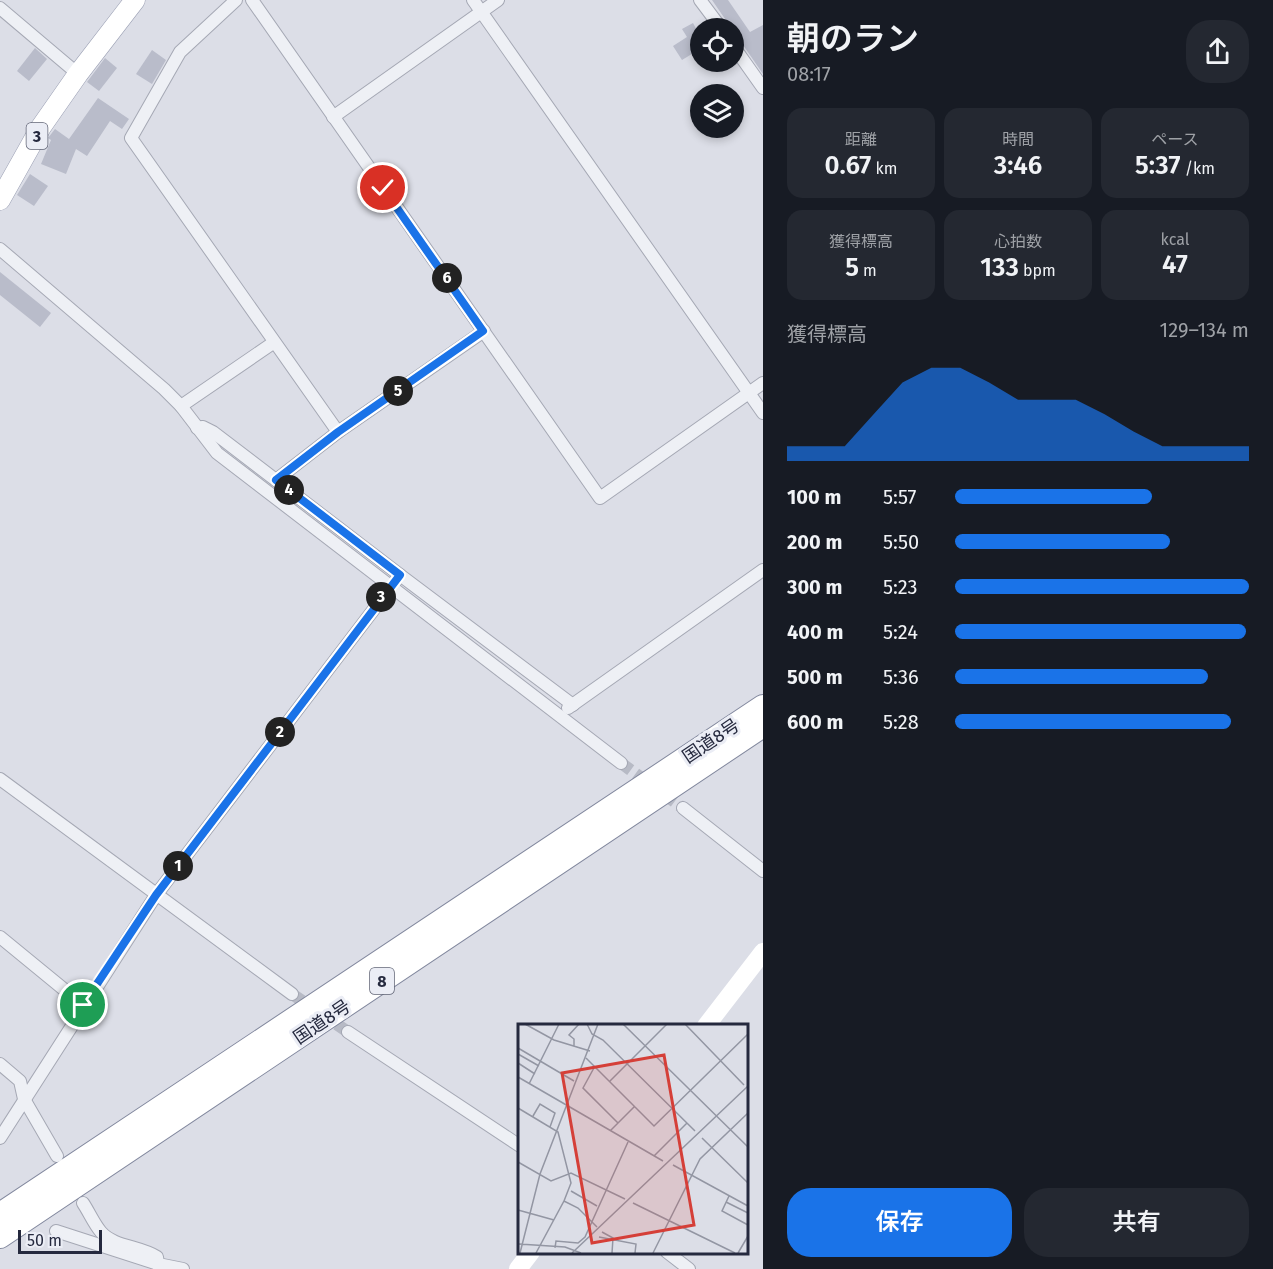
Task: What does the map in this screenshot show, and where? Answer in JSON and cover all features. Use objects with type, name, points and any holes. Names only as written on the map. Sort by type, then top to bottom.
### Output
[{"type":"highway","name":"国道8号","points":[[0,1214],[763,706]]},
{"type":"highway","name":"国道8号","points":[[0,1237],[763,726]]},
{"type":"main road","name":"3","points":[[0,200],[41,127],[135,0]]},
{"type":"street","points":[[236,0],[180,52],[131,138],[273,343],[338,432]]},
{"type":"street","points":[[252,0],[600,498],[763,383]]},
{"type":"street","points":[[473,0],[763,413]]},
{"type":"street","points":[[333,117],[498,0]]},
{"type":"street","points":[[700,0],[714,18]]},
{"type":"street","points":[[0,8],[78,74]]},
{"type":"street","points":[[744,61],[763,88]]},
{"type":"street","points":[[0,249],[181,406],[217,453],[621,763]]},
{"type":"street","points":[[276,480],[338,432],[483,331]]},
{"type":"street","points":[[181,406],[273,343]]},
{"type":"street","points":[[197,428],[203,427],[213,432],[573,705]]},
{"type":"street","points":[[560,714],[763,570]]},
{"type":"street","points":[[0,1138],[83,1005],[156,895],[390,585],[400,575]]},
{"type":"street","points":[[0,779],[292,994]]},
{"type":"street","points":[[683,808],[763,871]]},
{"type":"street","points":[[0,937],[83,1005]]},
{"type":"street","points":[[708,1024],[763,952]]},
{"type":"street","points":[[348,1032],[518,1145]]},
{"type":"street","points":[[0,1064],[20,1081],[24,1099],[57,1156]]},
{"type":"street","points":[[83,1203],[101,1232],[111,1240],[145,1249],[157,1257],[158,1267]]},
{"type":"street","points":[[56,1231],[158,1267],[183,1269]]},
{"type":"street","points":[[518,1269],[529,1254]]},
{"type":"street","points":[[670,1254],[689,1269]]},
{"type":"building","points":[[712,0],[728,0],[740,18],[724,18]]},
{"type":"building","points":[[744,23],[750,32],[763,25],[763,74],[744,46]]},
{"type":"building","points":[[690,25],[690,55],[682,60],[673,46],[687,37],[682,29]]},
{"type":"building","points":[[35,48],[47,59],[29,81],[17,71]]},
{"type":"building","points":[[152,50],[166,60],[152,84],[136,74]]},
{"type":"building","points":[[105,58],[117,68],[99,91],[87,82]]},
{"type":"building","points":[[98,98],[129,119],[122,129],[110,121],[87,156],[76,149],[66,174],[41,164],[51,140],[48,138],[55,129],[69,139]]},
{"type":"building","points":[[30,174],[48,186],[34,206],[17,195]]},
{"type":"building","points":[[0,272],[51,313],[40,327],[0,295]]},
{"type":"tunnel","points":[[621,763],[683,808]]},
{"type":"tunnel","points":[[292,994],[348,1032]]},
{"type":"route","points":[[83,1005],[156,895],[390,585],[400,575],[276,480],[338,432],[483,331],[383,188]]}]
